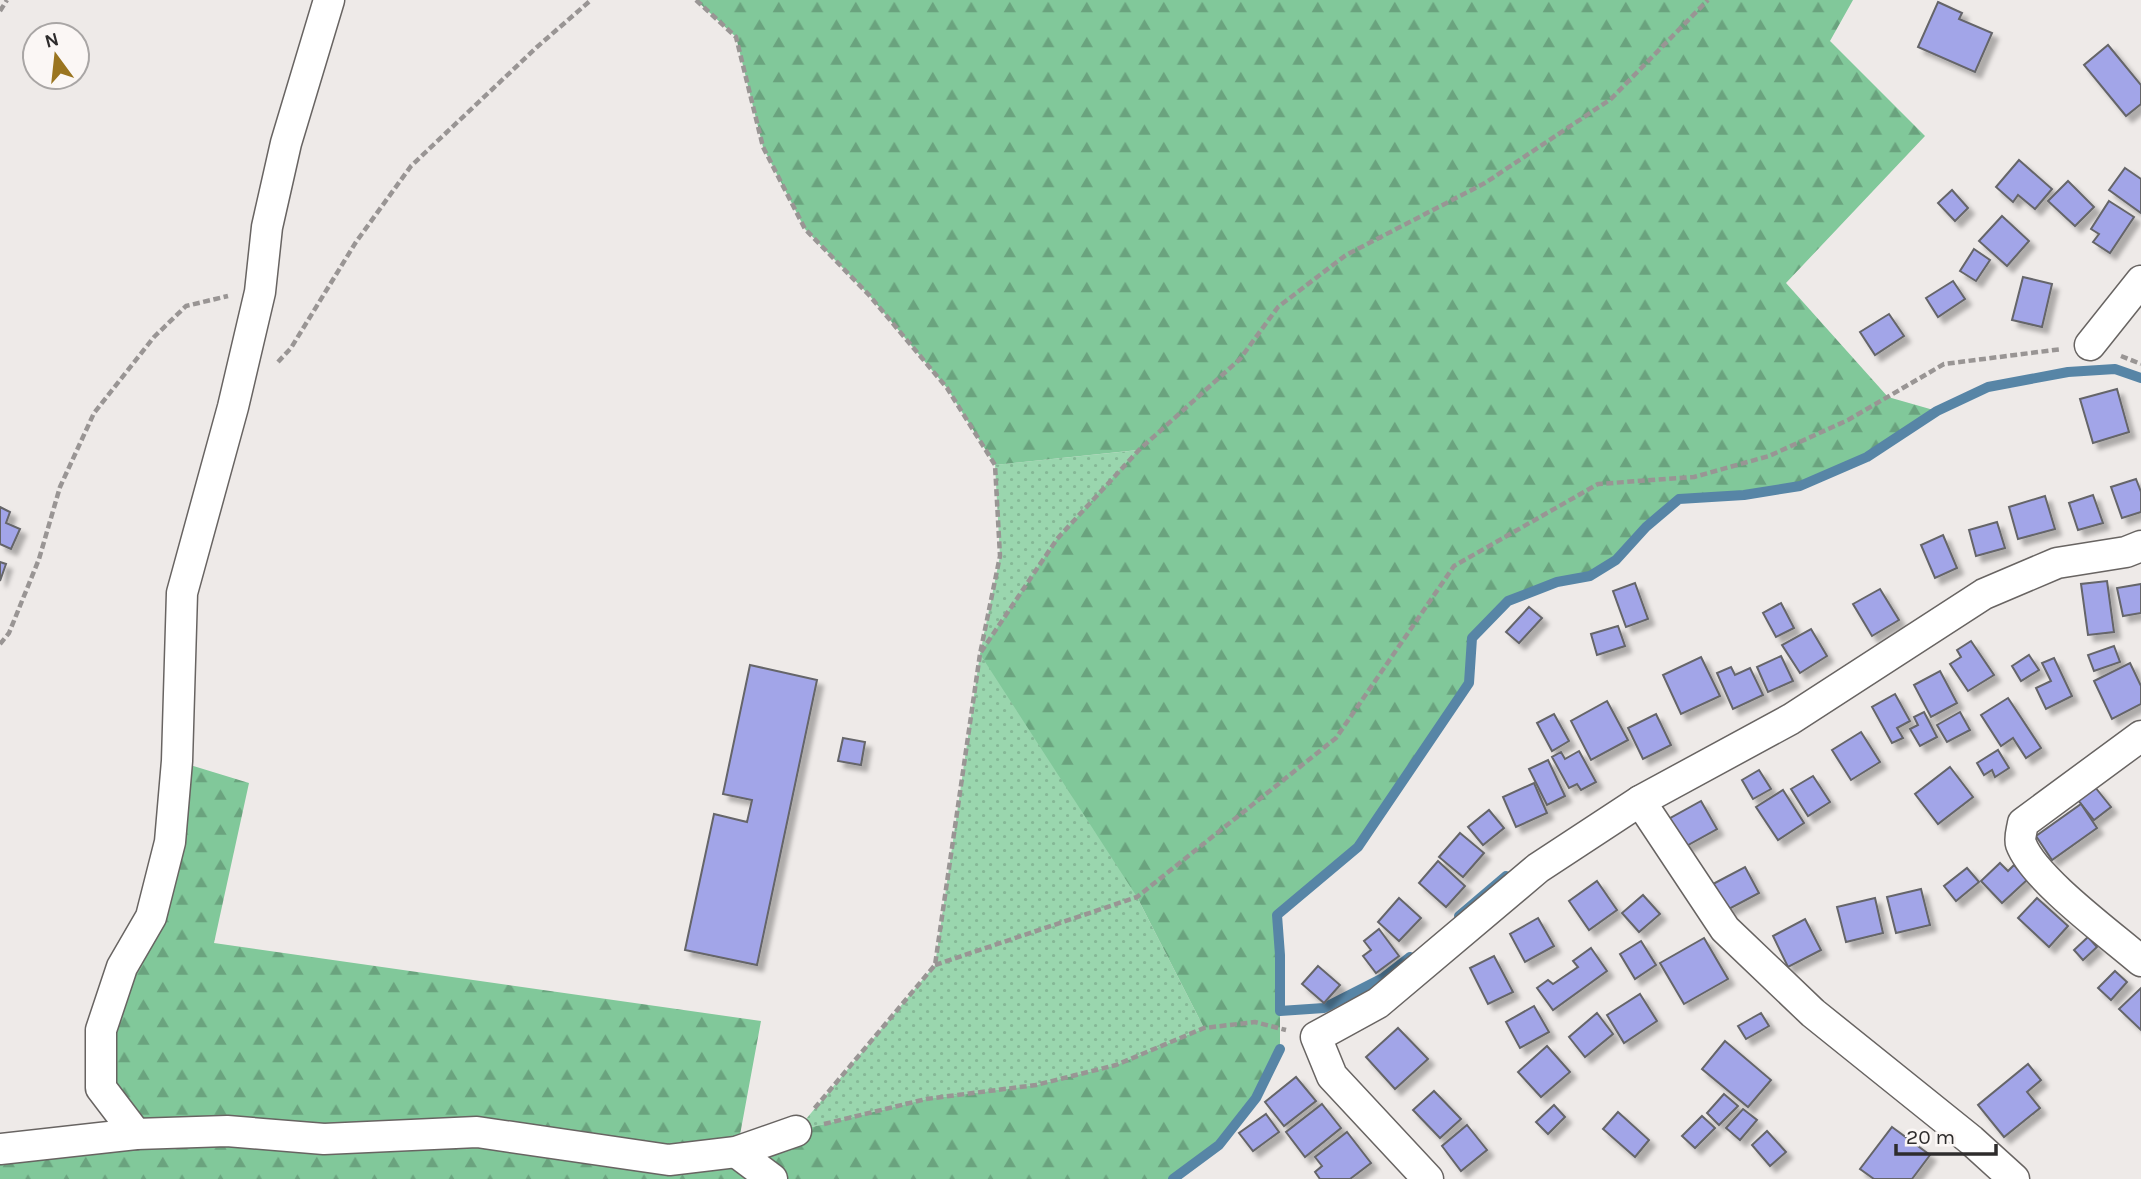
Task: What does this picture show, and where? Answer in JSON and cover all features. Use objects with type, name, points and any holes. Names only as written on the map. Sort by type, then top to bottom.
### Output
[{"type":"street","points":[[136,1134],[100,1088],[101,1030],[122,967],[151,917],[170,842],[177,761],[182,593],[233,407],[260,292],[267,227],[286,143],[329,0]]},
{"type":"street","points":[[2090,345],[2141,281]]},
{"type":"street","points":[[1428,1179],[1332,1076],[1316,1037],[1378,1003],[1538,868],[1640,801],[1791,719],[1984,594],[2057,563],[2126,552],[2141,546]]},
{"type":"street","points":[[2141,736],[2023,823],[2020,842],[2030,859],[2060,893],[2141,961]]},
{"type":"street","points":[[1640,801],[1725,929],[1813,1013],[2014,1179]]},
{"type":"street","points":[[0,1149],[136,1134],[227,1132],[324,1139],[477,1132],[669,1160],[736,1152],[796,1131]]},
{"type":"street","points":[[736,1152],[772,1179]]},
{"type":"path","points":[[0,11],[7,0]]},
{"type":"path","points":[[272,368],[291,348],[356,242],[411,166],[591,0]]},
{"type":"path","points":[[696,0],[736,37],[763,147],[805,229],[869,295],[947,388],[995,464],[1000,556],[980,654],[935,965]]},
{"type":"path","points":[[980,654],[1057,539],[1139,450],[1240,359],[1278,307],[1346,254],[1485,183],[1611,99],[1708,0]]},
{"type":"path","points":[[0,644],[9,633],[39,559],[60,487],[94,413],[155,337],[186,306],[260,292]]},
{"type":"path","points":[[796,1131],[935,965],[1137,897],[1336,738],[1454,566],[1598,484],[1694,477],[1769,456],[1848,420],[1944,364],[2090,345]]},
{"type":"path","points":[[796,1131],[926,1099],[1036,1085],[1116,1065],[1204,1028],[1255,1022],[1316,1037]]},
{"type":"green space","points":[[696,0],[1853,0],[1830,41],[1925,136],[1786,283],[1888,397],[1937,411],[1867,457],[1800,486],[1744,495],[1679,499],[1646,527],[1616,560],[1590,576],[1557,582],[1508,601],[1472,638],[1469,683],[1358,847],[1277,915],[1280,955],[1280,1049],[1256,1098],[1219,1145],[1173,1179],[0,1179],[0,1149],[135,1133],[101,1088],[101,1030],[151,917],[177,761],[249,783],[214,943],[761,1021],[737,1151],[796,1131],[926,1099],[1036,1085],[1116,1065],[1204,1028],[1137,897],[980,654],[1057,539],[1138,450],[995,465],[947,388],[869,295],[805,229],[763,147],[736,37]]},
{"type":"green space","points":[[1139,450],[1057,539],[1137,897],[1204,1028],[1116,1065],[1036,1085],[926,1099],[796,1131],[935,965],[980,654],[1000,556],[995,465]]},
{"type":"building","points":[[1938,2],[1962,13],[1959,19],[1992,33],[1975,72],[1918,47]]},
{"type":"building","points":[[2108,45],[2141,85],[2141,104],[2126,116],[2084,65]]},
{"type":"building","points":[[2019,160],[2052,189],[2035,209],[2018,195],[2013,202],[1996,187]]},
{"type":"building","points":[[2125,168],[2141,179],[2141,213],[2109,190]]},
{"type":"building","points":[[2068,181],[2094,207],[2075,226],[2048,201]]},
{"type":"building","points":[[1952,190],[1968,208],[1955,221],[1938,203]]},
{"type":"building","points":[[2109,201],[2134,217],[2110,253],[2093,242],[2099,234],[2091,229]]},
{"type":"building","points":[[2002,216],[2029,241],[2007,266],[1979,241]]},
{"type":"building","points":[[1974,249],[1990,260],[1976,281],[1960,271]]},
{"type":"building","points":[[2023,277],[2052,284],[2042,327],[2012,320]]},
{"type":"building","points":[[1953,281],[1965,299],[1938,317],[1926,298]]},
{"type":"building","points":[[1889,314],[1904,336],[1875,355],[1860,332]]},
{"type":"building","points":[[2117,389],[2129,432],[2093,443],[2080,399]]},
{"type":"building","points":[[2136,479],[2141,492],[2141,512],[2122,518],[2111,487]]},
{"type":"building","points":[[2093,495],[2103,523],[2078,530],[2069,503]]},
{"type":"building","points":[[2045,496],[2055,529],[2018,539],[2009,507]]},
{"type":"building","points":[[0,507],[10,512],[6,523],[20,529],[11,549],[0,544]]},
{"type":"building","points":[[1997,522],[2005,548],[1976,556],[1969,530]]},
{"type":"building","points":[[1943,535],[1957,568],[1935,578],[1921,545]]},
{"type":"building","points":[[0,562],[6,564],[0,581]]},
{"type":"building","points":[[2107,581],[2114,632],[2088,635],[2081,584]]},
{"type":"building","points":[[1635,583],[1648,619],[1626,627],[1613,591]]},
{"type":"building","points":[[2141,584],[2141,613],[2123,616],[2117,588]]},
{"type":"building","points":[[1880,589],[1899,620],[1872,636],[1853,604]]},
{"type":"building","points":[[1781,603],[1794,628],[1776,637],[1763,613]]},
{"type":"building","points":[[1529,607],[1542,618],[1519,643],[1506,632]]},
{"type":"building","points":[[1618,626],[1625,646],[1597,655],[1591,634]]},
{"type":"building","points":[[1811,629],[1827,656],[1800,673],[1782,645]]},
{"type":"building","points":[[1971,641],[1994,675],[1968,691],[1950,664],[1961,657],[1957,650]]},
{"type":"building","points":[[2114,646],[2120,662],[2094,671],[2088,655]]},
{"type":"building","points":[[2029,655],[2039,670],[2021,681],[2012,666]]},
{"type":"building","points":[[1781,656],[1793,681],[1768,692],[1757,667]]},
{"type":"building","points":[[1701,657],[1720,696],[1681,714],[1663,675]]},
{"type":"building","points":[[2054,658],[2072,696],[2046,709],[2036,688],[2051,681],[2042,663]]},
{"type":"building","points":[[2130,663],[2141,686],[2141,704],[2112,719],[2094,681]]},
{"type":"building","points":[[750,665],[817,680],[757,965],[685,950],[714,814],[747,822],[752,800],[723,794]]},
{"type":"building","points":[[1731,667],[1735,675],[1750,668],[1763,695],[1733,709],[1717,673]]},
{"type":"building","points":[[1940,671],[1957,703],[1931,717],[1914,685]]},
{"type":"building","points":[[1895,694],[1910,721],[1897,728],[1903,738],[1892,743],[1872,707]]},
{"type":"building","points":[[2008,698],[2041,748],[2026,758],[2013,738],[2001,746],[1981,715]]},
{"type":"building","points":[[1607,701],[1628,740],[1591,760],[1571,721]]},
{"type":"building","points":[[1924,712],[1937,737],[1920,746],[1910,729],[1918,725],[1914,717]]},
{"type":"building","points":[[1960,712],[1970,730],[1947,742],[1937,725]]},
{"type":"building","points":[[1554,714],[1569,741],[1552,751],[1537,723]]},
{"type":"building","points":[[1656,714],[1671,745],[1643,759],[1628,728]]},
{"type":"building","points":[[1861,732],[1880,762],[1851,780],[1832,750]]},
{"type":"building","points":[[843,738],[865,742],[861,765],[838,761]]},
{"type":"building","points":[[1998,750],[2009,768],[1995,777],[1992,770],[1984,775],[1977,763]]},
{"type":"building","points":[[1579,751],[1596,782],[1581,790],[1577,784],[1569,788],[1552,757],[1561,752],[1565,759]]},
{"type":"building","points":[[1548,760],[1565,796],[1547,805],[1529,769]]},
{"type":"building","points":[[1950,767],[1973,797],[1938,824],[1915,794]]},
{"type":"building","points":[[1759,770],[1771,789],[1753,799],[1742,780]]},
{"type":"building","points":[[1813,776],[1830,802],[1808,816],[1791,789]]},
{"type":"building","points":[[1534,783],[1547,813],[1516,827],[1503,797]]},
{"type":"building","points":[[2095,787],[2111,807],[2094,820],[2078,800]]},
{"type":"building","points":[[1783,790],[1804,823],[1778,840],[1756,807]]},
{"type":"building","points":[[1701,801],[1717,829],[1681,849],[1665,821]]},
{"type":"building","points":[[2081,804],[2097,828],[2052,860],[2036,836]]},
{"type":"building","points":[[1489,810],[1504,828],[1483,845],[1468,827]]},
{"type":"building","points":[[1460,833],[1484,853],[1463,877],[1439,857]]},
{"type":"building","points":[[1438,861],[1465,886],[1446,907],[1419,883]]},
{"type":"building","points":[[2000,863],[2008,871],[2014,865],[2027,880],[2002,903],[1981,881]]},
{"type":"building","points":[[1745,867],[1759,893],[1727,910],[1713,884]]},
{"type":"building","points":[[1967,868],[1979,882],[1956,901],[1944,886]]},
{"type":"building","points":[[1597,881],[1617,910],[1589,930],[1569,901]]},
{"type":"building","points":[[1921,889],[1930,925],[1896,933],[1887,897]]},
{"type":"building","points":[[1643,895],[1660,914],[1639,932],[1622,913]]},
{"type":"building","points":[[1399,898],[1421,918],[1399,941],[1378,922]]},
{"type":"building","points":[[1875,898],[1883,933],[1846,942],[1837,907]]},
{"type":"building","points":[[2037,898],[2068,926],[2049,947],[2018,918]]},
{"type":"building","points":[[1538,918],[1554,946],[1525,962],[1510,934]]},
{"type":"building","points":[[1805,919],[1821,950],[1788,967],[1773,936]]},
{"type":"building","points":[[1379,929],[1399,956],[1376,973],[1363,956],[1371,950],[1364,941]]},
{"type":"building","points":[[2088,937],[2097,947],[2083,960],[2074,950]]},
{"type":"building","points":[[1704,938],[1728,979],[1684,1004],[1660,963]]},
{"type":"building","points":[[1641,941],[1656,965],[1635,979],[1620,954]]},
{"type":"building","points":[[1591,948],[1607,971],[1553,1010],[1537,988],[1548,980],[1553,984],[1578,967],[1573,961]]},
{"type":"building","points":[[1494,956],[1513,992],[1488,1004],[1470,968]]},
{"type":"building","points":[[1318,966],[1340,985],[1324,1003],[1302,984]]},
{"type":"building","points":[[2115,971],[2127,982],[2111,1000],[2098,988]]},
{"type":"building","points":[[2141,988],[2141,1030],[2119,1009]]},
{"type":"building","points":[[1640,994],[1657,1021],[1624,1043],[1607,1015]]},
{"type":"building","points":[[1534,1006],[1549,1032],[1520,1048],[1506,1022]]},
{"type":"building","points":[[1597,1013],[1613,1034],[1585,1057],[1569,1037]]},
{"type":"building","points":[[1761,1013],[1769,1026],[1746,1039],[1738,1026]]},
{"type":"building","points":[[1398,1028],[1428,1059],[1395,1089],[1366,1057]]},
{"type":"building","points":[[1725,1041],[1771,1080],[1748,1107],[1702,1069]]},
{"type":"building","points":[[1547,1046],[1570,1072],[1541,1097],[1518,1072]]},
{"type":"building","points":[[2028,1064],[2041,1080],[2027,1092],[2040,1108],[2004,1137],[1978,1105]]},
{"type":"building","points":[[1296,1077],[1316,1101],[1284,1126],[1265,1102]]},
{"type":"building","points":[[1434,1091],[1461,1119],[1440,1138],[1413,1110]]},
{"type":"building","points":[[1724,1094],[1738,1106],[1719,1125],[1707,1113]]},
{"type":"building","points":[[1322,1104],[1341,1128],[1305,1157],[1286,1132]]},
{"type":"building","points":[[1554,1105],[1565,1117],[1548,1134],[1536,1122]]},
{"type":"building","points":[[1743,1109],[1757,1120],[1740,1140],[1726,1128]]},
{"type":"building","points":[[1618,1112],[1649,1140],[1635,1157],[1603,1129]]},
{"type":"building","points":[[1266,1114],[1279,1132],[1253,1151],[1239,1133]]},
{"type":"building","points":[[1702,1116],[1715,1128],[1695,1148],[1682,1136]]},
{"type":"building","points":[[1467,1125],[1487,1150],[1461,1171],[1442,1146]]},
{"type":"building","points":[[1892,1127],[1930,1155],[1912,1179],[1874,1179],[1860,1169]]},
{"type":"building","points":[[1767,1131],[1786,1152],[1770,1166],[1752,1145]]},
{"type":"building","points":[[1347,1132],[1371,1163],[1350,1179],[1320,1179],[1315,1172],[1322,1166],[1315,1157]]},
{"type":"waterway","points":[[1410,957],[1383,978],[1324,1008],[1280,1011],[1277,915],[1358,847],[1469,683],[1472,638],[1508,601],[1557,582],[1590,576],[1616,560],[1646,527],[1679,499],[1744,495],[1800,486],[1867,457],[1937,411],[1988,387],[2068,372],[2115,369],[2141,378]]},
{"type":"waterway","points":[[1459,916],[1506,876]]},
{"type":"waterway","points":[[1173,1179],[1219,1145],[1256,1098],[1280,1049]]}]
